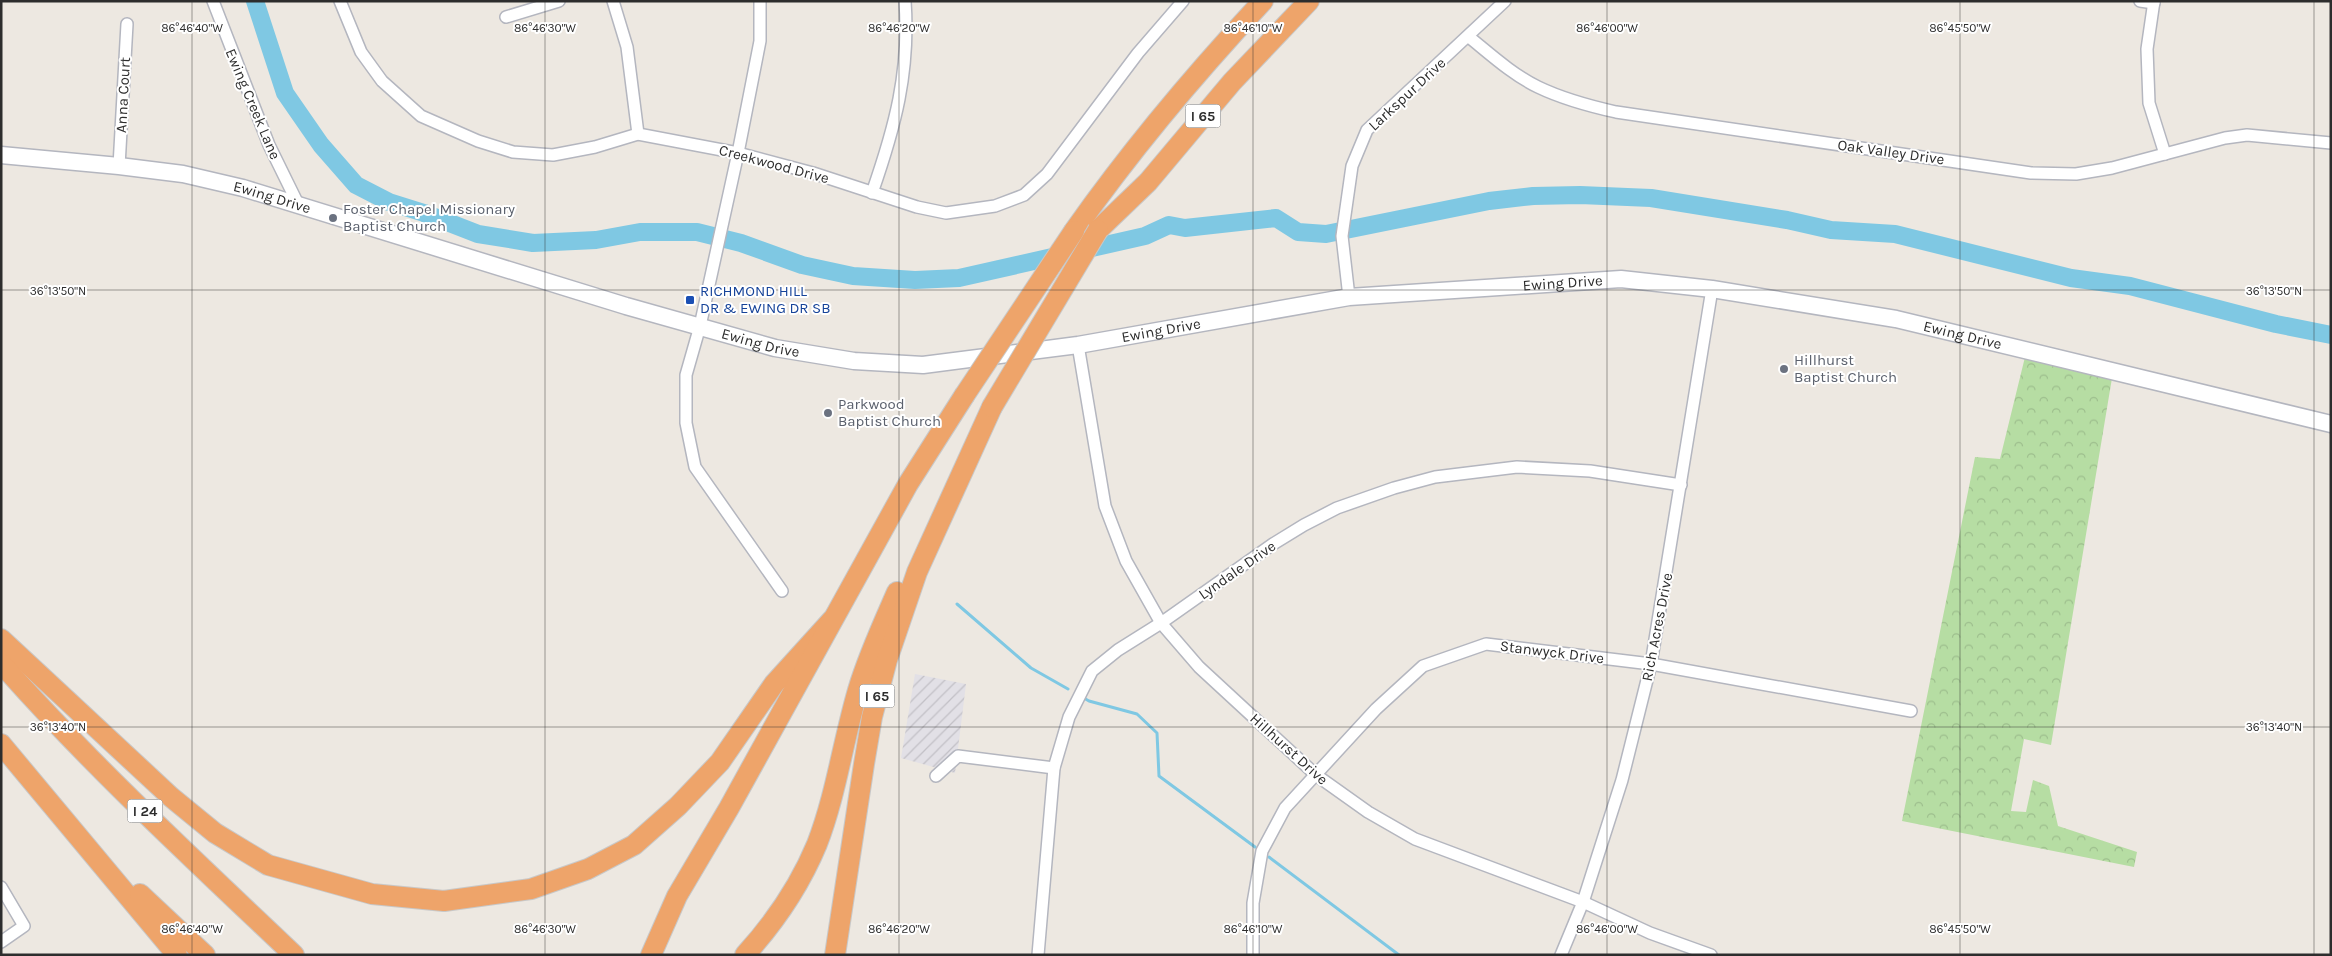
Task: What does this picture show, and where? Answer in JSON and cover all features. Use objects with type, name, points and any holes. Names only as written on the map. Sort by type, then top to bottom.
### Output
[{"type":"highway","name":"I 65","points":[[651,955],[677,896],[729,808],[908,484],[964,396],[1116,171],[1214,55],[1263,1]]},
{"type":"highway","name":"I 65","points":[[835,955],[872,716],[887,660],[917,572],[992,406],[1098,230],[1148,182],[1232,82],[1309,1]]},
{"type":"highway","points":[[745,955],[776,918],[800,881],[817,842],[838,770],[857,691],[870,653],[918,542],[971,452]]},
{"type":"highway","points":[[1,639],[171,797],[215,833],[268,865],[372,894],[444,901],[531,889],[588,869],[634,845],[678,806],[720,762],[774,684],[832,620]]},
{"type":"highway","name":"I 24","points":[[1,663],[41,708],[294,955]]},
{"type":"highway","points":[[1,744],[177,955]]},
{"type":"highway","points":[[78,837],[205,955]]},
{"type":"main road","name":"Ewing Drive","points":[[1,155],[184,174],[243,188],[538,280],[775,348],[854,361],[923,365],[1078,345],[1349,297],[1621,279],[1712,289],[1896,319],[2331,424]]},
{"type":"street","name":"Ewing Creek Lane","points":[[212,1],[269,145],[298,204]]},
{"type":"street","name":"Creekwood Drive","points":[[340,1],[361,52],[382,81],[421,116],[478,141],[513,152],[553,155],[596,147],[638,134],[738,153],[813,173],[917,207],[946,213],[995,206],[1024,195],[1047,174],[1138,53],[1183,1]]},
{"type":"street","points":[[506,17],[559,1]]},
{"type":"street","points":[[613,1],[626,47],[638,134]]},
{"type":"street","points":[[760,1],[760,41],[738,153],[700,326],[686,375],[686,423],[695,467],[782,591]]},
{"type":"street","points":[[872,193],[900,102],[906,54],[905,1]]},
{"type":"street","name":"Larkspur Drive","points":[[1349,297],[1342,236],[1352,166],[1367,130],[1505,1]]},
{"type":"street","points":[[2140,1],[2154,2],[2147,49],[2149,103],[2165,154]]},
{"type":"street","name":"Anna Court","points":[[118,166],[127,24]]},
{"type":"street","name":"Oak Valley Drive","points":[[1468,37],[1511,70],[1536,86],[1577,103],[1616,112],[2031,173],[2076,174],[2112,168],[2224,138],[2247,135],[2331,143]]},
{"type":"street","name":"Rich Acres Drive","points":[[1561,955],[1582,902],[1622,780],[1651,664],[1682,485],[1712,289]]},
{"type":"street","name":"Hillhurst Drive","points":[[1078,345],[1105,506],[1126,561],[1161,624],[1200,668],[1316,775],[1368,812],[1415,839],[1582,902],[1650,933],[1711,955]]},
{"type":"street","name":"Lyndale Drive","points":[[1038,955],[1054,768],[1069,718],[1092,671],[1118,650],[1161,624],[1273,544],[1304,525],[1337,508],[1394,488],[1435,477],[1517,467],[1590,471],[1682,485]]},
{"type":"street","name":"Stanwyck Drive","points":[[1253,955],[1253,903],[1262,851],[1285,808],[1376,709],[1423,666],[1486,644],[1651,664],[1911,711]]},
{"type":"street","points":[[936,776],[958,756],[1054,768]]},
{"type":"street","points":[[1,887],[24,926],[1,942]]},
{"type":"shaded area","points":[[915,674],[966,684],[955,773],[901,758]]},
{"type":"green space","points":[[2025,357],[2112,378],[2051,745],[2024,739],[2011,811],[2026,812],[2033,780],[2049,786],[2058,826],[2137,852],[2134,867],[1902,821],[1975,457],[2000,459]]},
{"type":"waterway","points":[[255,1],[285,93],[321,145],[356,185],[389,202],[478,234],[533,243],[596,240],[640,232],[697,232],[741,243],[802,265],[853,276],[915,280],[959,278],[1145,236],[1169,225],[1185,228],[1276,218],[1298,232],[1326,234],[1489,201],[1533,196],[1580,195],[1651,198],[1787,220],[1831,230],[1895,234],[2071,278],[2130,286],[2276,324],[2331,335]]},
{"type":"waterway","points":[[957,604],[1031,668],[1068,689]]},
{"type":"waterway","points":[[1082,697],[1089,701],[1137,714],[1157,733],[1159,776],[1255,847]]},
{"type":"waterway","points":[[1269,857],[1399,955]]},
{"type":"place","name":"Foster Chapel Missionary Baptist Church","points":[[333,218]]},
{"type":"place","name":"RICHMOND HILL DR & EWING DR SB","points":[[690,300]]},
{"type":"place","name":"Hillhurst Baptist Church","points":[[1784,369]]},
{"type":"place","name":"Parkwood Baptist Church","points":[[828,413]]}]
